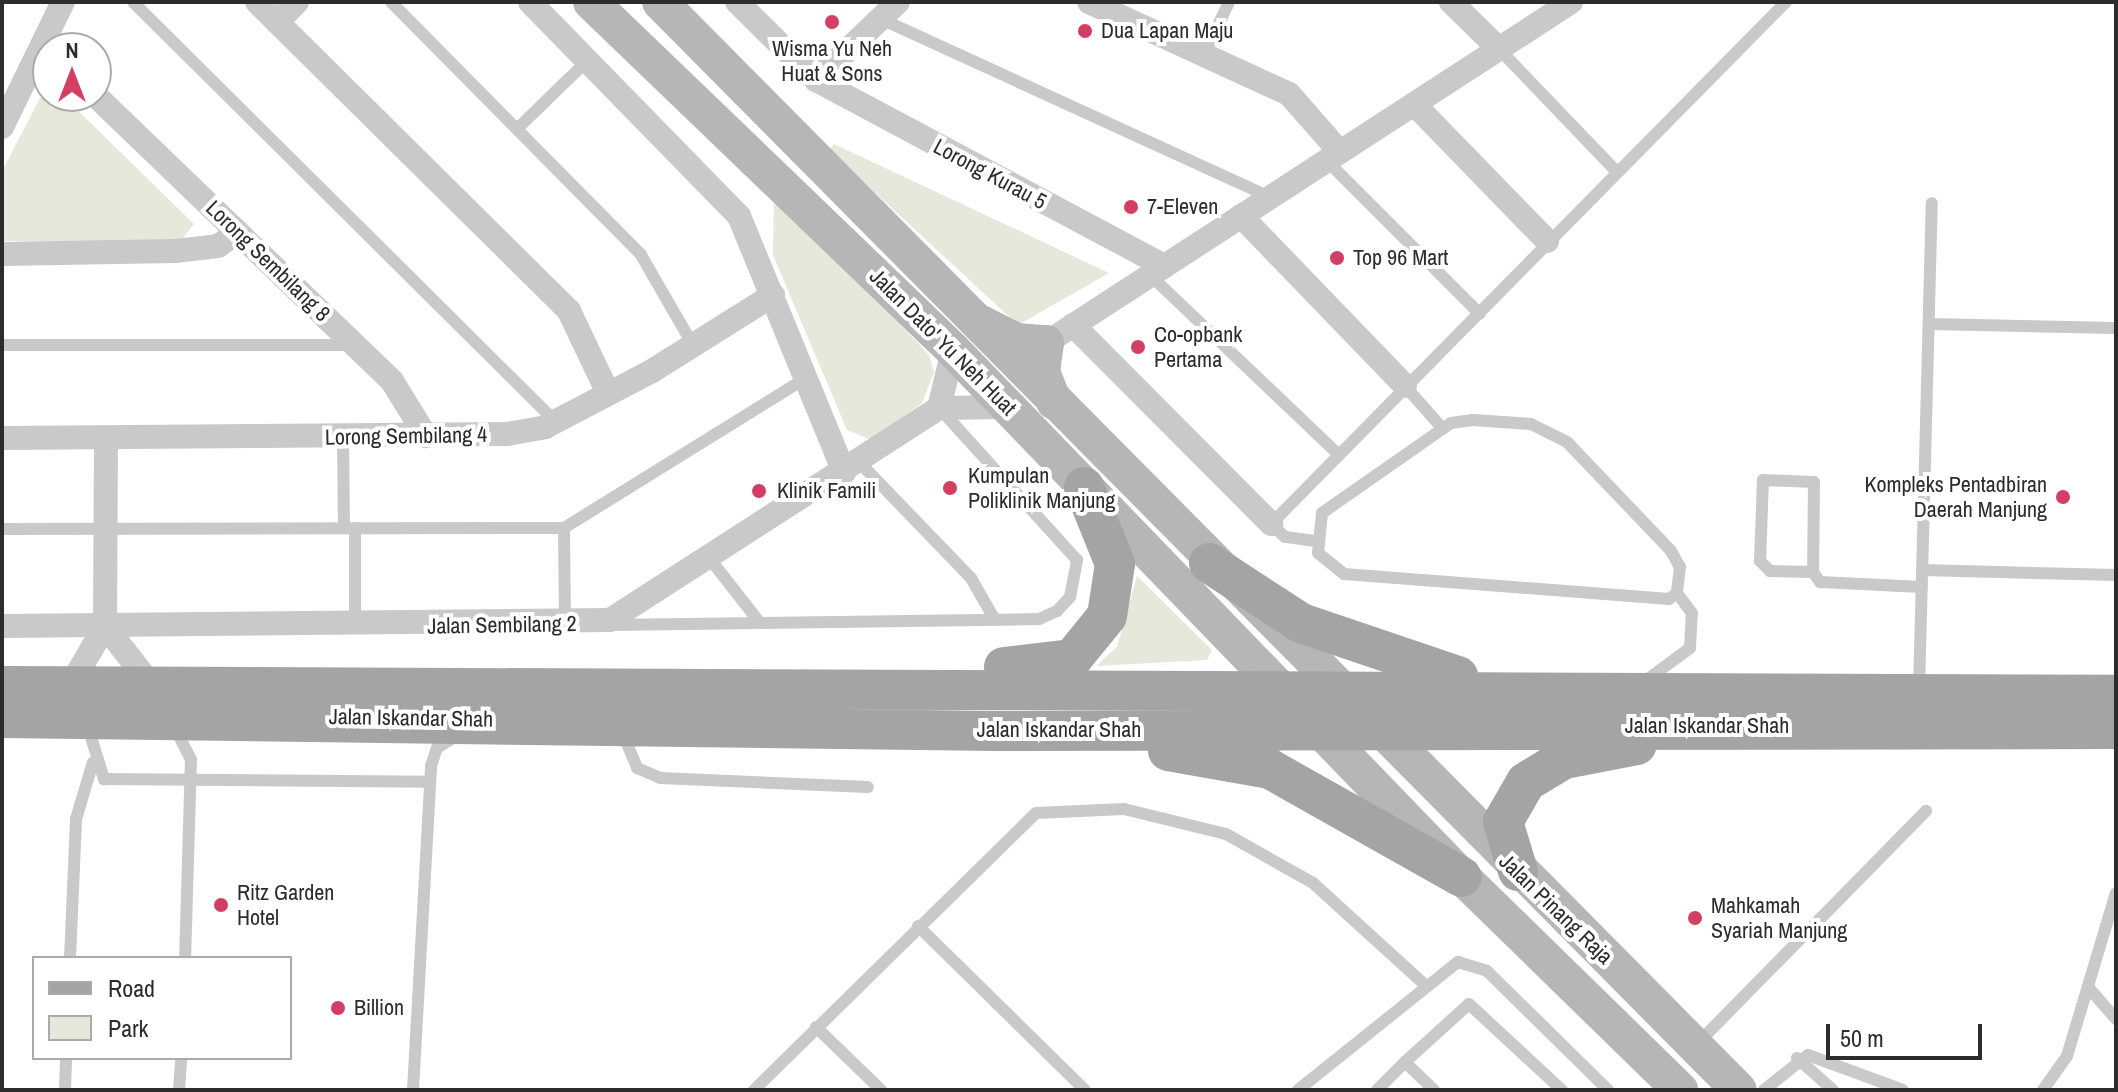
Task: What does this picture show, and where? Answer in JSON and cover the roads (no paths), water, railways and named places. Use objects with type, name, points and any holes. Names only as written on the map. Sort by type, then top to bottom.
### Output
[{"type":"main road","name":"Jalan Dato' Yu Neh Huat","points":[[591,2],[953,350],[1321,729]]},
{"type":"main road","points":[[607,2],[656,64]]},
{"type":"main road","name":"Jalan Dato' Yu Neh Huat","points":[[660,2],[1339,692]]},
{"type":"main road","points":[[964,314],[1016,341],[1059,334]]},
{"type":"main road","points":[[1057,408],[1042,372],[1059,334]]},
{"type":"main road","points":[[741,686],[1072,659],[1107,616],[1115,590],[1115,564],[1084,487]]},
{"type":"main road","points":[[1209,563],[1301,623],[1352,645],[1544,692]]},
{"type":"main road","name":"Jalan Iskandar Shah","points":[[2,686],[78,702]]},
{"type":"main road","name":"Jalan Iskandar Shah","points":[[2,718],[78,702],[741,686],[1284,692],[2116,695]]},
{"type":"main road","name":"Jalan Pinang Raja","points":[[1339,692],[1739,1090]]},
{"type":"main road","name":"Jalan Iskandar Shah","points":[[157,700],[491,719],[996,731],[2116,729]]},
{"type":"main road","points":[[1518,871],[1503,837],[1509,806],[1526,782],[1564,759],[1621,746],[1869,728]]},
{"type":"main road","name":"Jalan Pinang Raja","points":[[1321,729],[1462,877],[1680,1090]]},
{"type":"main road","points":[[996,731],[1270,769],[1462,877]]},
{"type":"street","points":[[52,32],[63,2]]},
{"type":"street","points":[[257,2],[569,311],[608,393]]},
{"type":"street","points":[[277,22],[297,2]]},
{"type":"street","points":[[530,2],[717,188],[739,216],[806,378],[851,467]]},
{"type":"street","points":[[737,2],[816,80],[889,10]]},
{"type":"street","points":[[1089,2],[1289,94],[1334,156]]},
{"type":"street","points":[[1451,2],[1499,49]]},
{"type":"street","points":[[1271,524],[1059,334],[1571,2]]},
{"type":"street","points":[[2,127],[32,76]]},
{"type":"street","name":"Lorong Kurau 5","points":[[816,80],[1157,271]]},
{"type":"street","points":[[1414,104],[1547,241]]},
{"type":"street","name":"Lorong Sembilang 8","points":[[112,111],[405,395],[426,436]]},
{"type":"street","points":[[1241,216],[1405,386]]},
{"type":"street","points":[[2,254],[175,251],[218,246],[238,232]]},
{"type":"street","name":"Lorong Sembilang 4","points":[[2,438],[507,434],[555,421],[693,345],[773,295]]},
{"type":"street","points":[[953,350],[939,408],[1007,407]]},
{"type":"street","name":"Jalan Sembilang 2","points":[[2,626],[575,625],[622,615],[939,408]]},
{"type":"street","points":[[78,702],[105,626],[106,438]]},
{"type":"street","points":[[105,626],[157,700]]},
{"type":"lane","points":[[133,2],[555,421]]},
{"type":"lane","points":[[391,2],[641,255],[693,345]]},
{"type":"lane","points":[[1204,55],[1229,2]]},
{"type":"lane","points":[[1677,593],[1669,599],[1344,574],[1315,541],[1285,537],[1271,524],[1786,2]]},
{"type":"lane","points":[[889,10],[1271,197]]},
{"type":"lane","points":[[1499,49],[1616,171]]},
{"type":"lane","points":[[517,129],[588,60]]},
{"type":"lane","points":[[1334,156],[1480,314]]},
{"type":"lane","points":[[1919,693],[1932,203]]},
{"type":"lane","points":[[1157,271],[1339,455]]},
{"type":"lane","points":[[1929,324],[2116,328]]},
{"type":"lane","points":[[2,345],[355,345]]},
{"type":"lane","points":[[2,529],[564,528],[806,378]]},
{"type":"lane","points":[[1405,386],[1443,429]]},
{"type":"lane","points":[[564,528],[575,625],[995,620],[1057,611],[1070,597],[1077,560],[939,408]]},
{"type":"lane","points":[[1315,541],[1322,513],[1443,429],[1473,420],[1553,431],[1671,551],[1680,567],[1677,593],[1692,613],[1690,648],[1665,671],[1620,692]]},
{"type":"lane","points":[[343,437],[355,626]]},
{"type":"lane","points":[[851,467],[971,578],[995,620]]},
{"type":"lane","points":[[1813,572],[1814,482],[1763,480],[1760,561],[1770,571],[1813,572],[1828,586],[1922,587]]},
{"type":"lane","points":[[710,559],[760,623]]},
{"type":"lane","points":[[1922,570],[2116,575]]},
{"type":"lane","points":[[157,700],[187,744],[191,780],[185,956]]},
{"type":"lane","points":[[78,702],[93,762],[104,779],[430,782]]},
{"type":"lane","points":[[413,1090],[430,782],[437,748],[491,719]]},
{"type":"lane","points":[[618,722],[647,775],[868,787]]},
{"type":"lane","points":[[70,956],[76,819],[93,762]]},
{"type":"lane","points":[[754,1090],[1036,813],[1124,809],[1226,834],[1279,858],[1425,985]]},
{"type":"lane","points":[[1695,1046],[1926,811]]},
{"type":"lane","points":[[2043,1090],[2067,1056],[2116,893]]},
{"type":"lane","points":[[918,926],[1085,1090]]},
{"type":"lane","points":[[1298,1090],[1425,985],[1458,962],[1474,963],[1608,1090]]},
{"type":"lane","points":[[2088,987],[2115,1015]]},
{"type":"lane","points":[[1377,1090],[1469,1004],[1562,1090]]},
{"type":"lane","points":[[816,1027],[881,1090]]},
{"type":"lane","points":[[1797,1058],[1833,1090]]},
{"type":"lane","points":[[1764,1090],[1797,1058],[1832,1059],[1903,1090]]},
{"type":"lane","points":[[65,1090],[66,1060]]},
{"type":"lane","points":[[179,1090],[181,1060]]},
{"type":"lane","points":[[1405,1062],[1434,1090]]},
{"type":"place","name":"Wisma Yu Neh Huat & Sons","points":[[832,22]]},
{"type":"place","name":"Dua Lapan Maju","points":[[1085,31]]},
{"type":"place","name":"7-Eleven","points":[[1131,207]]},
{"type":"place","name":"Top 96 Mart","points":[[1337,258]]},
{"type":"place","name":"Co-opbank Pertama","points":[[1138,347]]},
{"type":"place","name":"Kumpulan Poliklinik Manjung","points":[[950,488]]},
{"type":"place","name":"Klinik Famili","points":[[759,491]]},
{"type":"place","name":"Kompleks Pentadbiran Daerah Manjung","points":[[2063,497]]},
{"type":"place","name":"Ritz Garden Hotel","points":[[221,905]]},
{"type":"place","name":"Mahkamah Syariah Manjung","points":[[1695,918]]},
{"type":"place","name":"Billion","points":[[338,1008]]}]
